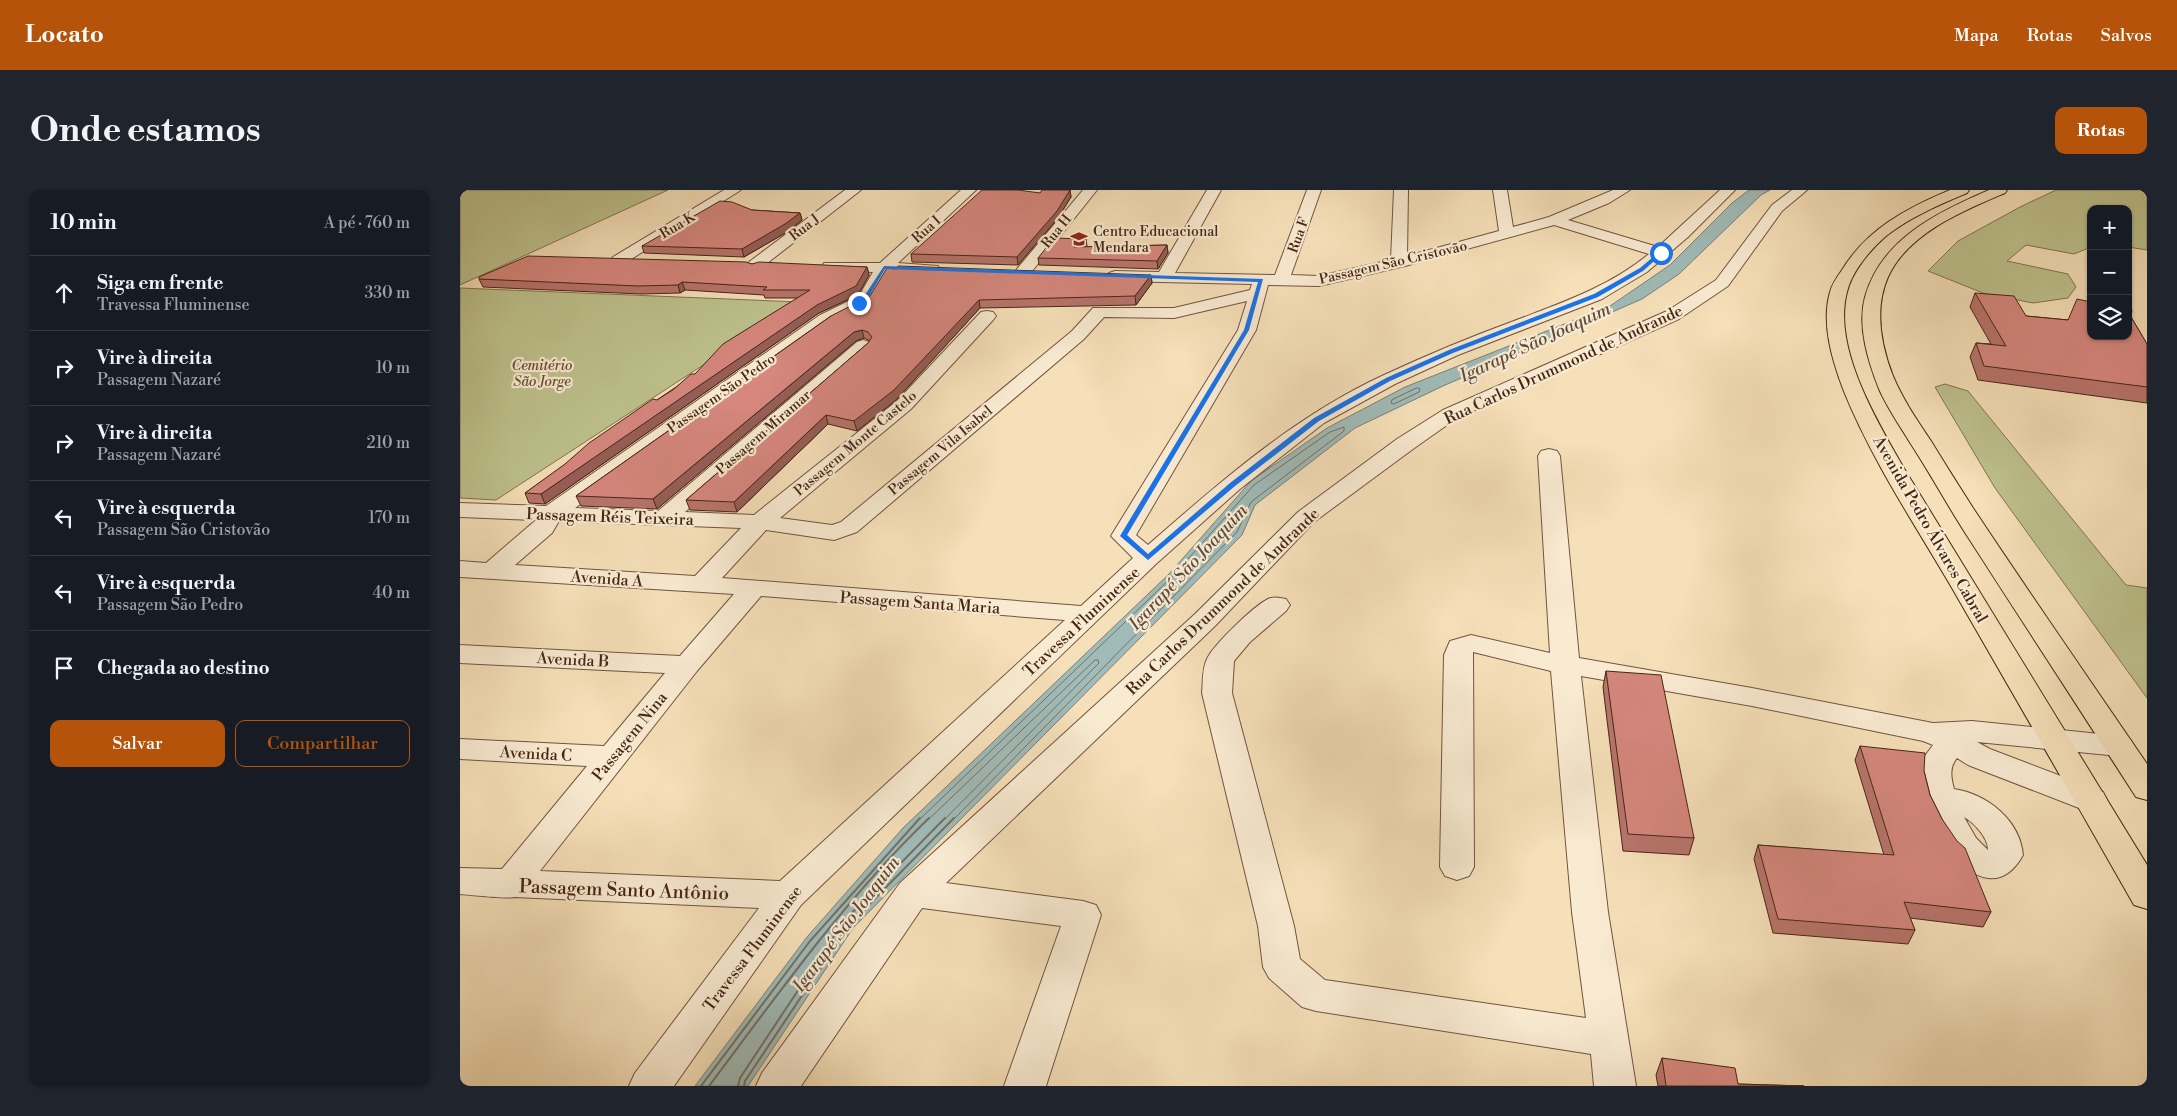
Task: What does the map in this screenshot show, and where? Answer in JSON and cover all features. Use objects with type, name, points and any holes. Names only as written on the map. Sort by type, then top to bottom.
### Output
[{"type":"main road","name":"Avenida Pedro Álvares Cabral","points":[[1962,190],[1937,200],[1896,222],[1871,240],[1853,262],[1839,290],[1835,321],[1842,359],[1863,411],[1907,490],[2147,895]]},
{"type":"main road","name":"Avenida Pedro Álvares Cabral","points":[[2000,190],[1958,209],[1931,225],[1902,246],[1881,271],[1873,297],[1870,317],[1875,348],[1894,399],[1948,487],[2147,789]]},
{"type":"street","name":"Rua K","points":[[620,260],[734,190]]},
{"type":"street","name":"Rua J","points":[[754,264],[854,190]]},
{"type":"street","name":"Rua I","points":[[884,268],[969,190]]},
{"type":"street","name":"Rua H","points":[[1023,272],[1090,190]]},
{"type":"street","points":[[1164,277],[1214,190]]},
{"type":"street","name":"Rua F","points":[[1148,558],[1123,536],[1246,330],[1314,190]]},
{"type":"street","points":[[1399,263],[1401,190]]},
{"type":"street","points":[[1500,190],[1507,233]]},
{"type":"street","name":"Passagem São Cristovão","points":[[1098,275],[1164,277],[1266,291],[1399,263],[1554,220],[1602,195],[1623,190]]},
{"type":"street","name":"Travessa Fluminense","points":[[650,1086],[788,895],[1087,614],[1232,484],[1316,419],[1388,380],[1451,352],[1596,296],[1641,270],[1728,190]]},
{"type":"street","name":"Rua Carlos Drummond de Andrande","points":[[777,1086],[913,893],[1204,620],[1306,517],[1450,414],[1673,315],[1722,283],[1777,208],[1800,190]]},
{"type":"street","points":[[1554,220],[1661,253]]},
{"type":"street","points":[[601,259],[648,261]]},
{"type":"street","points":[[735,264],[784,265]]},
{"type":"street","points":[[814,266],[943,270]]},
{"type":"street","name":"Passagem São Pedro","points":[[492,571],[543,528],[551,514],[826,319],[865,299],[884,268]]},
{"type":"street","points":[[1003,272],[1042,273]]},
{"type":"street","name":"Passagem Vila Isabel","points":[[760,522],[834,533],[849,527],[1078,335],[1099,312],[1174,313],[1266,291]]},
{"type":"street","name":"Passagem Monte Castelo","points":[[702,584],[760,522],[904,405],[987,316]]},
{"type":"street","name":"Passagem Miramar","points":[[664,518],[863,346]]},
{"type":"street","points":[[1549,456],[1565,665],[1590,912],[1615,1086]]},
{"type":"street","name":"Passagem Réis Teixeira","points":[[460,510],[760,522]]},
{"type":"street","name":"Avenida A","points":[[460,569],[702,584],[753,589]]},
{"type":"street","name":"Passagem Santa Maria","points":[[753,589],[1087,614]]},
{"type":"street","name":"Passagem Nina","points":[[509,885],[687,665],[753,589]]},
{"type":"street","points":[[1276,605],[1240,636],[1220,660],[1217,692],[1256,853],[1276,926],[1282,966],[1316,995],[1609,1039]]},
{"type":"street","points":[[1457,867],[1458,655],[1460,647],[1471,643],[1565,665],[1752,697],[1942,737],[1979,757],[2091,800]]},
{"type":"street","name":"Avenida B","points":[[460,654],[687,665]]},
{"type":"street","points":[[1942,737],[1972,731],[2119,746]]},
{"type":"street","points":[[1941,799],[1936,786],[1937,763],[1942,737]]},
{"type":"street","name":"Avenida C","points":[[460,749],[612,757]]},
{"type":"street","name":"Passagem Santo Antônio","points":[[460,881],[509,885],[788,895]]},
{"type":"street","points":[[913,893],[1083,915],[1025,1086]]},
{"type":"green space","points":[[464,190],[668,190],[460,285],[460,192]]},
{"type":"green space","points":[[2056,190],[2147,190],[2147,250],[2132,248],[2132,205],[2087,205],[2087,249],[2074,254],[2026,245],[2007,261],[2068,274],[2076,287],[2068,298],[2033,303],[1983,293],[1928,271],[1958,241],[2020,207]]},
{"type":"green space","name":"Cemitério São Jorge","points":[[460,288],[800,302],[496,500],[460,498]]},
{"type":"green space","points":[[1945,384],[1968,391],[2126,585],[2147,588],[2147,698],[1995,488],[1935,387]]},
{"type":"water","name":"Igarapé São Joaquim","points":[[1749,190],[1770,190],[1761,195],[1679,274],[1642,299],[1443,386],[1355,428],[1255,505],[1242,535],[853,928],[748,1086],[695,1086],[807,937],[903,828],[1169,574],[1251,481],[1327,428],[1405,387],[1610,306],[1670,265],[1732,203]]},
{"type":"building","points":[[982,190],[1018,190],[1040,193],[1042,190],[1070,190],[1057,211],[1017,257],[911,254]]},
{"type":"building","points":[[720,201],[732,202],[752,210],[800,213],[742,249],[642,246]]},
{"type":"building","points":[[1054,238],[1086,239],[1074,247],[1167,245],[1157,261],[1038,258]]},
{"type":"building","points":[[528,256],[867,267],[856,286],[817,305],[541,494],[525,493],[565,464],[589,443],[653,399],[657,400],[674,389],[691,374],[695,374],[723,344],[810,290],[763,290],[767,287],[682,282],[678,285],[638,286],[479,279],[479,277]]},
{"type":"building","points":[[898,266],[1151,275],[1135,296],[979,300],[894,390],[854,421],[826,415],[734,502],[686,500],[868,343],[872,337],[868,332],[862,330],[854,332],[653,499],[576,496],[831,316],[870,296],[887,268],[895,269]]},
{"type":"building","points":[[1975,293],[2014,296],[2026,316],[2068,320],[2077,299],[2087,301],[2087,340],[2132,340],[2132,319],[2147,344],[2147,387],[1984,366],[1976,343],[2006,346]]},
{"type":"building","points":[[1606,671],[1661,675],[1694,838],[1628,834]]},
{"type":"building","points":[[1860,746],[1925,753],[1924,771],[1930,795],[1942,819],[1957,841],[1965,848],[1991,912],[1904,902],[1915,930],[1778,919],[1758,845],[1894,855]]},
{"type":"building","points":[[1662,1058],[1735,1068],[1738,1084],[1804,1086],[1666,1086]]},
{"type":"place","name":"Centro Educacional Mendara","points":[[1079,239]]},
{"type":"route","points":[[859,303],[865,299],[884,268],[1261,280],[1246,330],[1123,536],[1148,558],[1232,484],[1316,419],[1388,380],[1451,352],[1596,296],[1641,270],[1661,253]]}]
